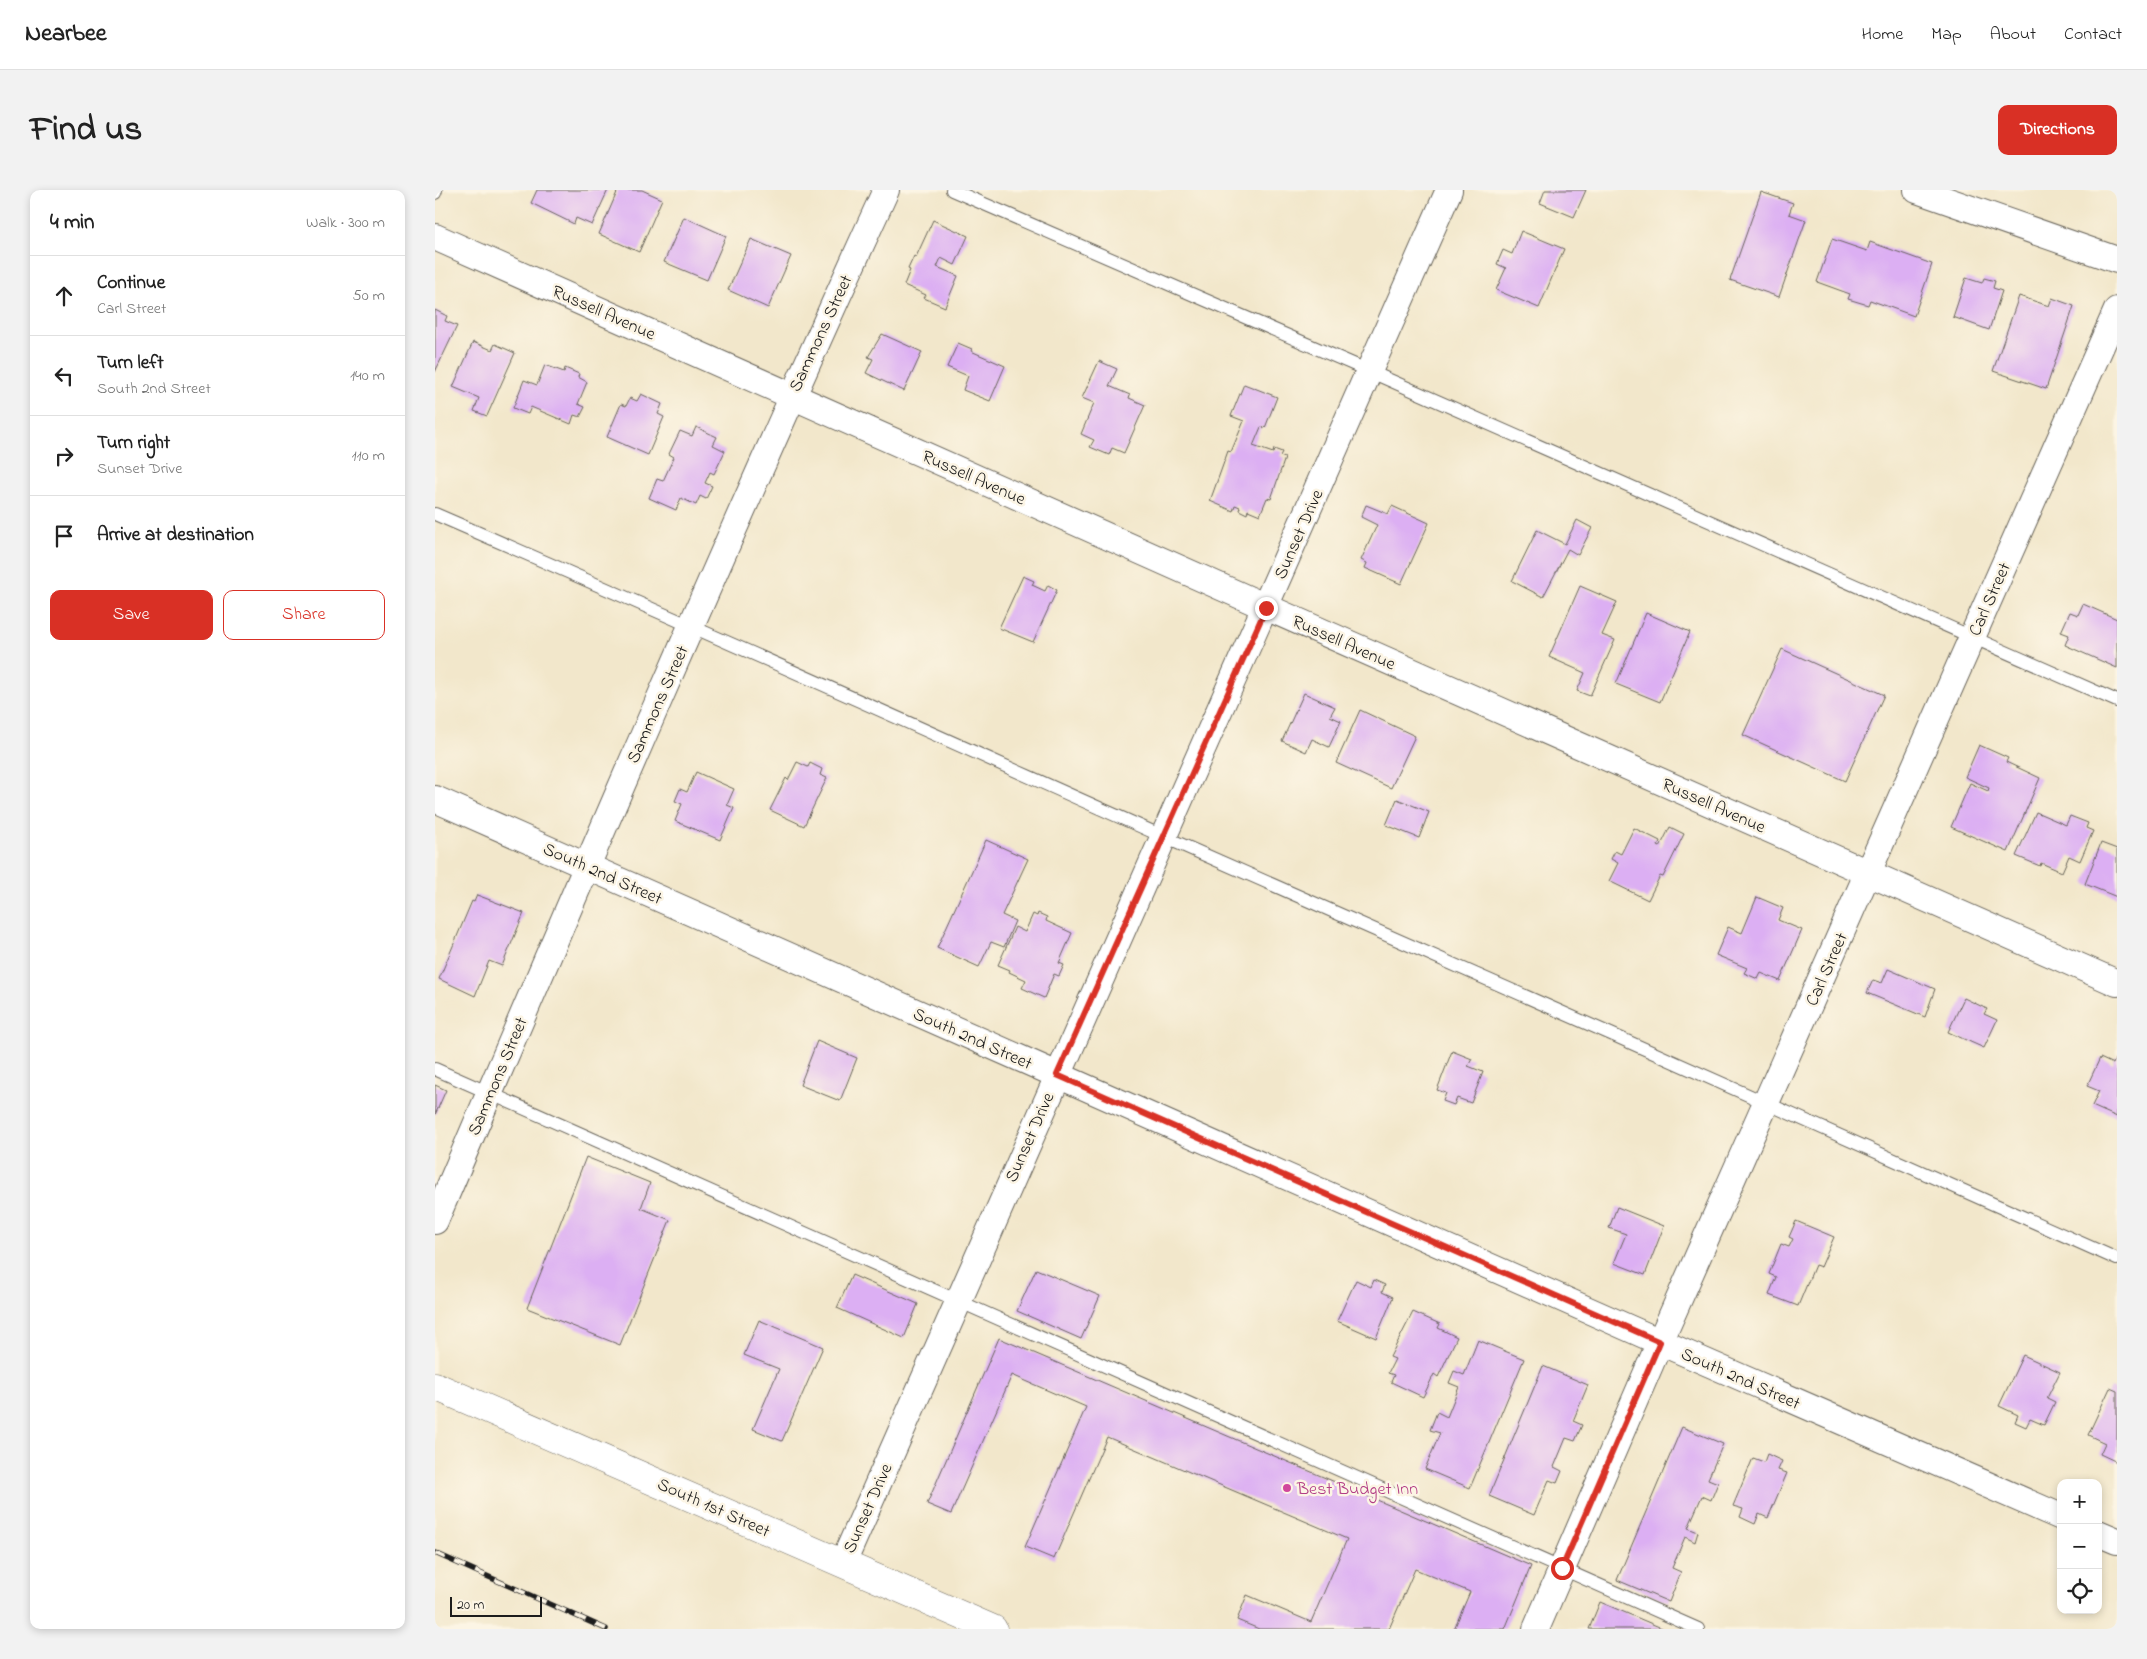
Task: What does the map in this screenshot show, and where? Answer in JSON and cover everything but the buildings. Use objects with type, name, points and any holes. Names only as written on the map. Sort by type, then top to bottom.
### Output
[{"type":"main road","name":"South 1st Street","points":[[435,1386],[993,1629]]},
{"type":"street","name":"Sammons Street","points":[[435,1221],[691,625],[792,396],[886,190]]},
{"type":"street","name":"Sunset Drive","points":[[843,1563],[1449,190]]},
{"type":"street","points":[[1917,190],[2117,260]]},
{"type":"street","name":"Russell Avenue","points":[[435,238],[1266,608],[2117,983]]},
{"type":"street","name":"Carl Street","points":[[1536,1629],[1660,1342],[2117,310]]},
{"type":"street","name":"South 2nd Street","points":[[435,798],[1660,1342],[2057,1515]]},
{"type":"street","points":[[2102,1535],[2117,1541]]},
{"type":"lane","points":[[952,190],[1369,370],[2117,700]]},
{"type":"lane","points":[[435,514],[691,625],[1163,836],[1767,1101],[2117,1259]]},
{"type":"lane","points":[[435,1069],[1698,1629]]},
{"type":"railway","points":[[435,1553],[606,1629]]},
{"type":"place","name":"Best Budget Inn","points":[[1287,1488]]},
{"type":"route","points":[[1266,608],[1057,1075],[1660,1342],[1562,1568]]}]
